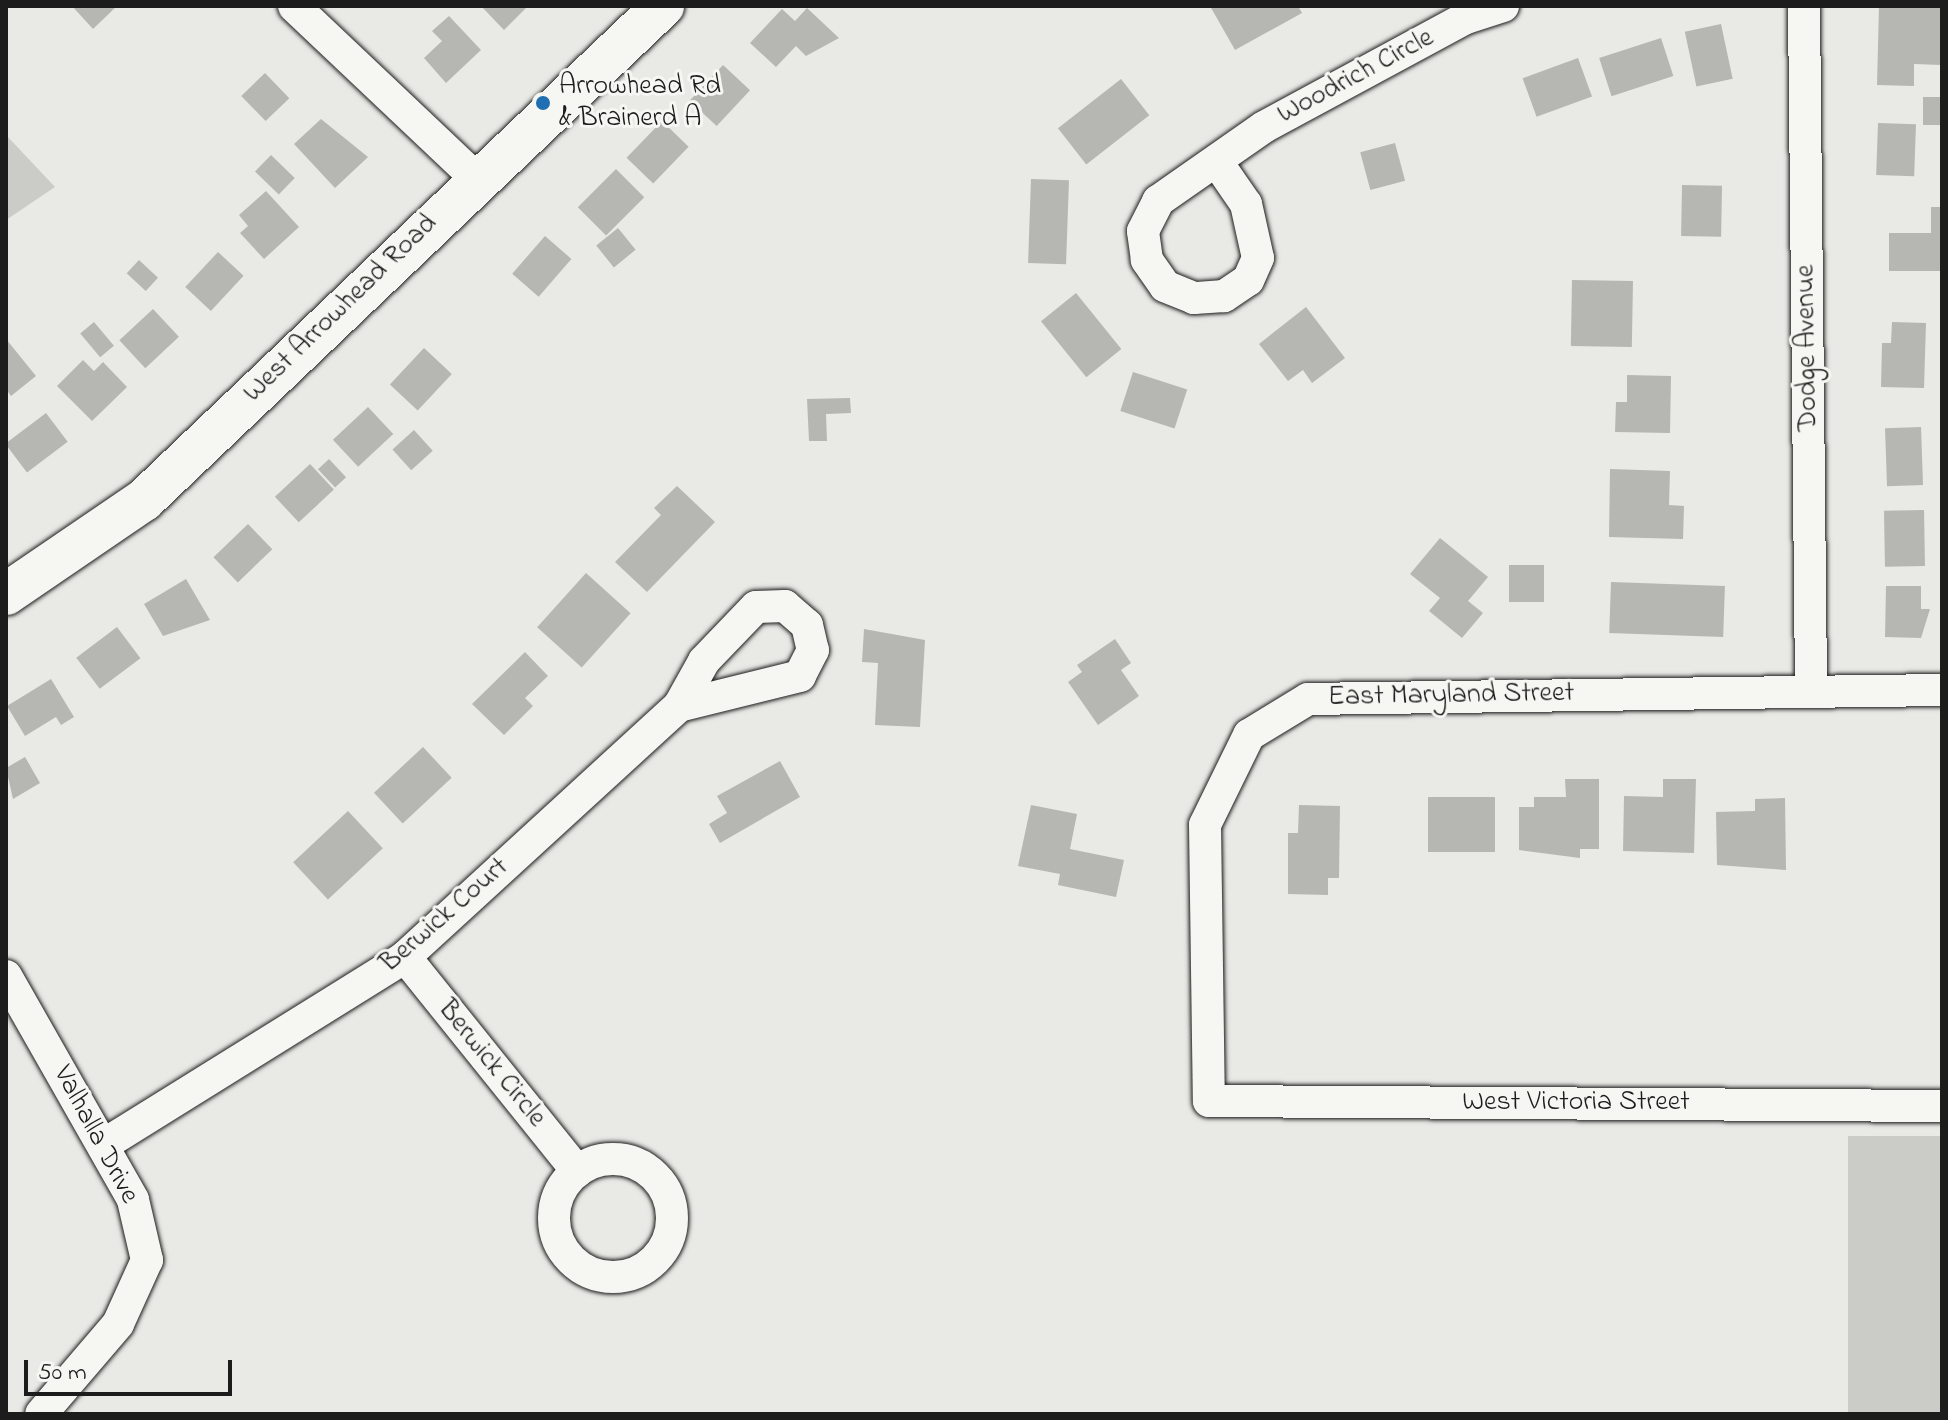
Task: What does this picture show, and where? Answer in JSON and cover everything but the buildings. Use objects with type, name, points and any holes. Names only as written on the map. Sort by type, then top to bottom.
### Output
[{"type":"street","points":[[294,6],[476,178]]},
{"type":"street","name":"West Arrowhead Road","points":[[6,594],[144,500],[476,178],[663,6]]},
{"type":"street","name":"Woodrich Circle","points":[[1217,162],[1264,127],[1466,18],[1503,6]]},
{"type":"street","name":"Dodge Avenue","points":[[1804,6],[1811,690]]},
{"type":"street","name":"East Maryland Street","points":[[1209,1101],[1205,825],[1249,735],[1308,699],[1942,690]]},
{"type":"street","name":"Berwick Court","points":[[105,1144],[405,957],[679,706]]},
{"type":"street","name":"Berwick Circle","points":[[405,957],[577,1171]]},
{"type":"street","name":"Valhalla Drive","points":[[6,976],[105,1144],[133,1200],[147,1260],[118,1324],[41,1414]]},
{"type":"street","name":"West Victoria Street","points":[[1209,1101],[1942,1106]]},
{"type":"shaded area","points":[[6,135],[55,187],[6,220]]},
{"type":"shaded area","points":[[1848,1136],[1942,1136],[1942,1414],[1848,1414]]},
{"type":"place","name":"Arrowhead Rd & Brainerd A","points":[[543,103]]}]
